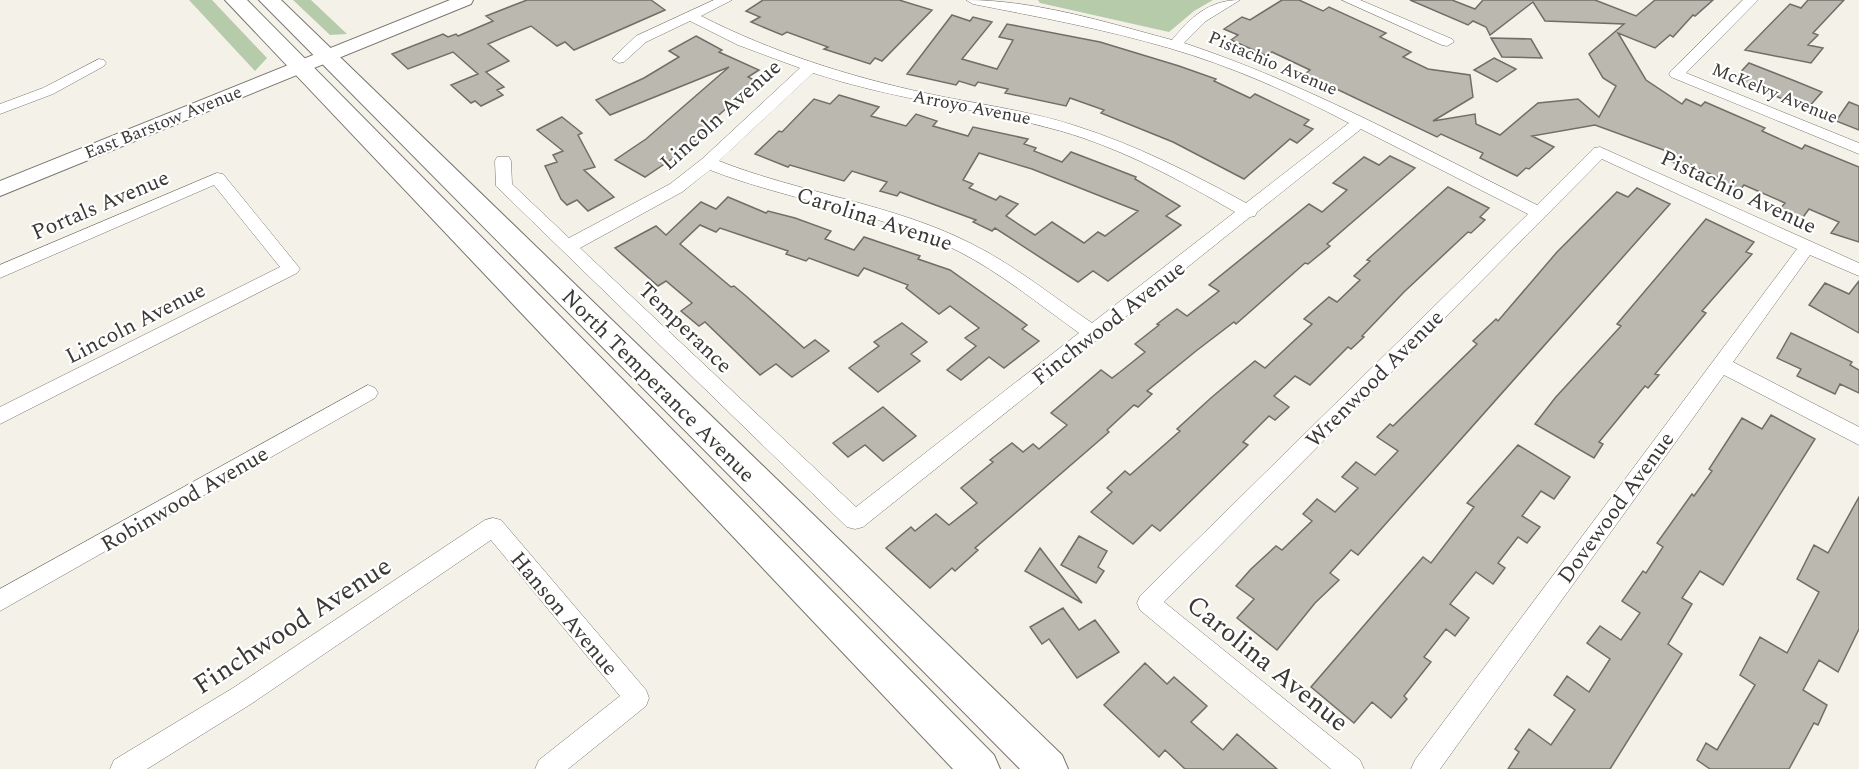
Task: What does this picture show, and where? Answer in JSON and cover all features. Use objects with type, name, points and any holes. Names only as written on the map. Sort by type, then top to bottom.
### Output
[{"type":"main road","name":"North Temperance Avenue","points":[[235,0],[313,61],[1048,769]]},
{"type":"main road","name":"North Temperance Avenue","points":[[269,0],[313,61],[980,769]]},
{"type":"street","name":"East Barstow Avenue","points":[[0,189],[465,0]]},
{"type":"street","points":[[619,59],[641,39],[725,0]]},
{"type":"street","name":"Pistachio Avenue","points":[[973,0],[1020,4],[1175,45],[1277,82],[1539,213]]},
{"type":"street","points":[[1175,45],[1186,30],[1204,15],[1233,0]]},
{"type":"street","points":[[1349,0],[1447,42]]},
{"type":"street","name":"McKelvy Avenue","points":[[1751,0],[1676,74],[1859,149]]},
{"type":"street","name":"Arroyo Avenue","points":[[690,16],[755,47],[810,67],[911,95],[1043,121],[1132,151],[1182,174],[1249,212]]},
{"type":"street","points":[[0,109],[48,90],[99,63]]},
{"type":"street","name":"Lincoln Avenue","points":[[567,247],[676,188],[708,163],[810,67]]},
{"type":"street","name":"Finchwood Avenue","points":[[855,520],[1249,212],[1360,122]]},
{"type":"street","name":"Pistachio Avenue","points":[[1600,152],[1859,270]]},
{"type":"street","name":"Wrenwood Avenue","points":[[1148,603],[1600,152]]},
{"type":"street","name":"Temperance","points":[[503,160],[504,186],[855,520]]},
{"type":"street","name":"Carolina Avenue","points":[[708,163],[754,181],[914,226],[964,247],[998,267],[1092,333]]},
{"type":"street","name":"Lincoln Avenue","points":[[0,416],[291,269],[217,178]]},
{"type":"street","name":"Portals Avenue","points":[[0,272],[217,178]]},
{"type":"street","name":"Dovewood Avenue","points":[[1424,769],[1807,247]]},
{"type":"street","points":[[1720,364],[1859,437]]},
{"type":"street","name":"Robinwood Avenue","points":[[0,601],[368,393]]},
{"type":"street","name":"Finchwood Avenue","points":[[123,769],[242,696],[493,527]]},
{"type":"street","name":"Hanson Avenue","points":[[493,527],[637,698],[548,769]]},
{"type":"street","name":"Carolina Avenue","points":[[1148,603],[1351,769]]},
{"type":"green space","points":[[189,0],[212,0],[267,58],[255,71]]},
{"type":"green space","points":[[293,0],[311,0],[347,34],[330,35]]},
{"type":"green space","points":[[1038,0],[1213,0],[1194,11],[1169,32],[1040,3]]},
{"type":"building","points":[[527,0],[651,0],[665,10],[574,50],[565,42],[557,46],[531,26],[488,44],[509,61],[486,72],[504,87],[497,90],[503,95],[481,106],[475,101],[471,103],[451,85],[478,74],[453,52],[408,69],[392,54],[443,34],[448,37],[456,34],[458,36],[493,21],[486,16]]},
{"type":"building","points":[[763,0],[899,0],[932,10],[882,61],[875,58],[870,64],[824,49],[828,47],[787,32],[782,35],[751,22],[760,17],[746,11]]},
{"type":"building","points":[[1282,0],[1299,0],[1323,11],[1329,7],[1386,33],[1380,37],[1411,52],[1403,57],[1428,69],[1470,75],[1473,97],[1433,121],[1475,114],[1476,124],[1500,135],[1538,103],[1578,99],[1599,117],[1616,86],[1603,78],[1589,54],[1624,24],[1545,21],[1533,2],[1490,35],[1486,27],[1473,21],[1468,25],[1410,0],[1452,0],[1475,9],[1483,0],[1595,0],[1636,16],[1655,0],[1713,0],[1695,16],[1693,15],[1673,37],[1670,35],[1655,48],[1618,33],[1646,80],[1682,104],[1686,99],[1701,106],[1705,102],[1765,128],[1762,131],[1802,149],[1805,145],[1859,167],[1859,242],[1831,233],[1839,222],[1809,209],[1801,220],[1779,210],[1785,203],[1744,185],[1739,191],[1714,180],[1717,177],[1688,164],[1685,168],[1666,159],[1672,153],[1595,125],[1532,136],[1554,147],[1529,169],[1526,168],[1517,176],[1480,158],[1483,153],[1441,134],[1437,137],[1305,74],[1310,70],[1272,52],[1267,56],[1231,40],[1238,35],[1224,29],[1242,17],[1250,20]]},
{"type":"building","points":[[1808,0],[1844,0],[1813,33],[1818,35],[1808,45],[1823,48],[1811,63],[1745,50],[1790,4],[1801,8]]},
{"type":"building","points":[[952,15],[970,21],[973,17],[992,22],[962,59],[997,69],[1013,40],[999,37],[1007,24],[1100,42],[1216,79],[1214,81],[1250,98],[1255,94],[1309,120],[1304,125],[1313,129],[1297,143],[1290,139],[1244,179],[1173,142],[1101,113],[1104,110],[1070,98],[1066,106],[1005,93],[1008,89],[978,82],[975,86],[959,81],[956,85],[907,74]]},
{"type":"building","points":[[696,36],[722,50],[719,52],[759,70],[748,77],[760,83],[701,131],[705,133],[691,146],[645,177],[615,160],[646,139],[729,67],[610,115],[596,100],[644,78],[679,57],[669,51]]},
{"type":"building","points":[[1491,38],[1531,39],[1542,58],[1502,57]]},
{"type":"building","points":[[1494,58],[1516,69],[1497,82],[1474,70]]},
{"type":"building","points":[[1749,63],[1822,92],[1807,109],[1734,79]]},
{"type":"building","points":[[839,95],[879,107],[871,116],[906,126],[916,114],[937,121],[933,126],[968,136],[973,127],[1028,139],[1024,144],[1036,148],[1034,151],[1062,162],[1071,152],[1136,177],[1135,179],[1180,206],[1166,216],[1181,225],[1108,281],[1093,271],[1078,282],[995,228],[992,231],[973,222],[976,220],[900,192],[897,196],[880,191],[887,182],[852,171],[844,181],[790,165],[788,167],[755,154],[779,131],[782,132],[814,99],[830,104]],"holes":[[[979,153],[1032,169],[1138,211],[1105,236],[1098,232],[1084,243],[1052,222],[1035,235],[1006,216],[1018,204],[1000,196],[996,200],[969,188],[973,184],[963,180]]]},
{"type":"building","points":[[1849,102],[1859,106],[1859,130],[1836,121]]},
{"type":"building","points":[[562,117],[582,133],[578,135],[595,167],[584,170],[614,197],[588,211],[577,200],[567,205],[561,199],[545,166],[557,162],[553,155],[563,151],[537,130]]},
{"type":"building","points":[[1390,156],[1415,168],[1327,244],[1330,246],[1308,264],[1305,263],[1236,324],[1234,322],[1147,391],[1152,394],[1138,407],[1134,405],[1107,430],[1109,432],[975,548],[978,550],[955,571],[952,568],[930,588],[886,548],[911,527],[915,531],[936,514],[949,525],[977,503],[961,488],[993,462],[990,460],[1012,443],[1023,452],[1033,444],[1039,449],[1067,425],[1051,413],[1101,370],[1112,378],[1120,372],[1145,352],[1135,344],[1159,325],[1157,324],[1177,309],[1187,316],[1219,291],[1209,285],[1309,204],[1322,212],[1347,190],[1333,183],[1364,157],[1379,165]]},
{"type":"building","points":[[1448,187],[1489,208],[1480,217],[1485,220],[1471,233],[1468,232],[1404,292],[1362,336],[1364,337],[1351,349],[1348,347],[1310,385],[1295,376],[1274,396],[1289,407],[1275,420],[1269,416],[1243,442],[1248,445],[1160,531],[1152,525],[1133,544],[1091,512],[1112,492],[1107,488],[1125,471],[1130,475],[1180,431],[1177,429],[1212,397],[1255,361],[1265,368],[1312,324],[1304,319],[1329,297],[1337,302],[1360,280],[1354,276],[1370,261],[1367,260]]},
{"type":"building","points":[[1637,188],[1670,204],[1358,555],[1351,550],[1330,573],[1339,580],[1315,603],[1277,650],[1237,618],[1254,599],[1236,586],[1251,569],[1276,546],[1282,550],[1312,521],[1303,514],[1317,499],[1335,512],[1358,488],[1342,477],[1356,462],[1375,475],[1398,451],[1377,437],[1390,424],[1393,426],[1477,344],[1473,341],[1496,319],[1498,321],[1557,252],[1617,192],[1628,197]]},
{"type":"building","points":[[728,197],[766,213],[768,211],[795,218],[831,231],[825,239],[854,250],[864,237],[920,256],[918,259],[950,270],[1005,309],[1027,325],[1022,329],[1039,341],[1004,368],[989,357],[961,380],[947,370],[976,346],[965,338],[979,328],[950,306],[939,314],[906,288],[908,285],[864,268],[858,276],[809,258],[806,261],[786,254],[788,251],[720,228],[716,232],[700,225],[680,244],[731,287],[734,286],[746,296],[804,348],[815,340],[829,351],[792,377],[776,364],[760,375],[705,322],[699,326],[681,311],[692,303],[666,281],[658,286],[615,248],[656,226],[666,235],[701,202],[716,209]]},
{"type":"building","points":[[1706,219],[1754,242],[1746,252],[1752,254],[1702,311],[1706,313],[1655,374],[1659,375],[1648,388],[1645,386],[1599,442],[1603,444],[1594,458],[1535,424],[1555,398],[1621,326],[1617,324]]},
{"type":"building","points":[[1859,281],[1859,333],[1809,305],[1825,283],[1849,294]]},
{"type":"building","points":[[902,323],[927,342],[911,354],[920,361],[878,392],[849,368],[879,346],[874,342]]},
{"type":"building","points":[[1791,333],[1852,362],[1850,365],[1859,370],[1859,393],[1840,384],[1835,394],[1797,376],[1801,369],[1777,358]]},
{"type":"building","points":[[883,407],[916,436],[883,461],[865,445],[848,457],[833,443]]},
{"type":"building","points":[[1771,415],[1815,439],[1723,585],[1700,571],[1682,598],[1692,604],[1668,644],[1682,654],[1610,769],[1508,769],[1519,752],[1515,749],[1529,729],[1551,745],[1575,710],[1554,695],[1567,676],[1589,692],[1610,659],[1587,643],[1600,626],[1621,640],[1640,613],[1622,601],[1643,571],[1646,573],[1663,547],[1657,543],[1692,494],[1694,496],[1712,471],[1709,469],[1742,418],[1762,429]]},
{"type":"building","points":[[1518,445],[1570,477],[1554,499],[1541,491],[1522,516],[1540,527],[1527,543],[1518,537],[1498,563],[1505,568],[1493,584],[1476,572],[1450,604],[1469,618],[1455,636],[1446,629],[1424,657],[1431,662],[1404,696],[1407,699],[1391,718],[1372,702],[1354,723],[1311,687],[1423,557],[1431,563],[1474,507],[1467,503]]},
{"type":"building","points":[[1859,497],[1859,629],[1838,672],[1819,660],[1803,690],[1827,705],[1818,725],[1814,723],[1789,769],[1710,769],[1697,760],[1706,743],[1717,750],[1755,685],[1740,675],[1760,637],[1787,653],[1819,592],[1797,579],[1814,545],[1828,553]]},
{"type":"building","points":[[1079,536],[1107,551],[1098,567],[1104,571],[1096,583],[1061,565]]},
{"type":"building","points":[[1040,548],[1082,603],[1025,571]]},
{"type":"building","points":[[1063,608],[1079,630],[1095,620],[1119,652],[1077,678],[1049,639],[1042,644],[1030,627]]},
{"type":"building","points":[[1145,663],[1167,684],[1174,677],[1207,706],[1191,722],[1223,750],[1237,734],[1277,769],[1185,769],[1165,750],[1159,757],[1104,705]]}]
